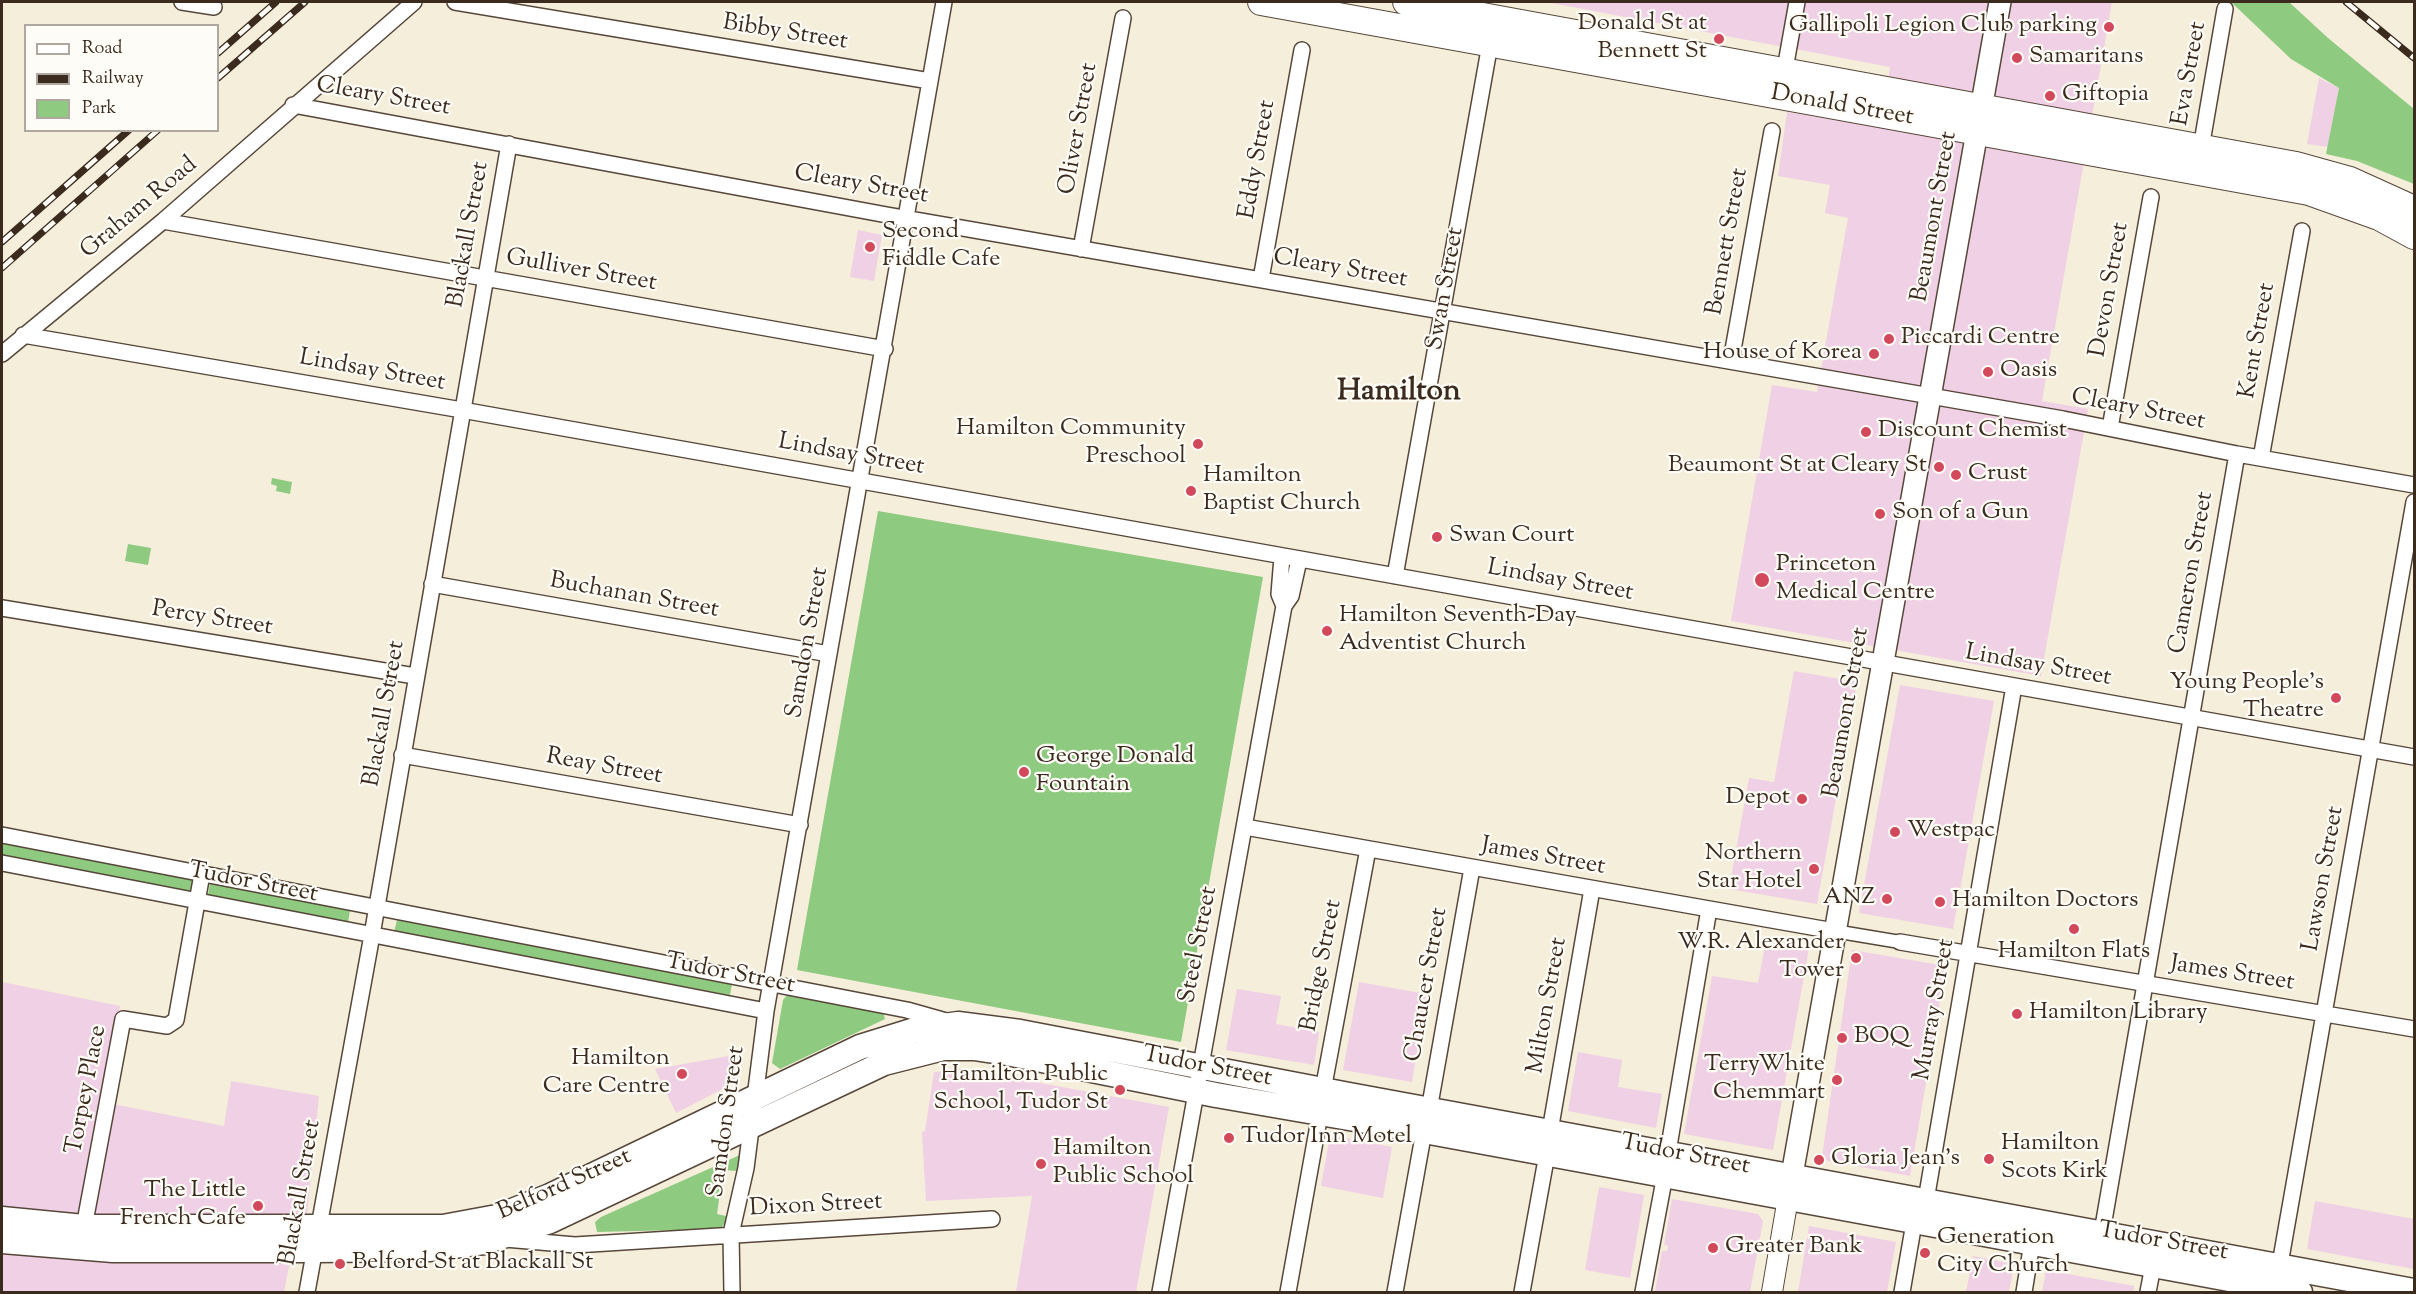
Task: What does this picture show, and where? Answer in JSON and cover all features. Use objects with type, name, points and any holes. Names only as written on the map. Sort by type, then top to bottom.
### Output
[{"type":"highway","name":"Donald Street","points":[[1261,2],[1490,44],[1979,120],[2201,148],[2296,165],[2350,180],[2415,208]]},
{"type":"highway","name":"Donald Street","points":[[1406,2],[1497,10],[1785,69],[1979,120],[2309,192],[2379,217],[2415,236]]},
{"type":"highway","name":"Swan Street","points":[[1490,44],[1497,10]]},
{"type":"main road","name":"Beaumont Street","points":[[1790,1187],[1833,931],[1884,663],[2000,2]]},
{"type":"main road","name":"Tudor Street","points":[[958,1024],[1020,1032],[1200,1067],[1321,1102]]},
{"type":"main road","name":"Belford Street","points":[[2,1242],[101,1250],[316,1239],[443,1227],[497,1217],[550,1196],[755,1096],[878,1040],[915,1030],[958,1024]]},
{"type":"main road","name":"Tudor Street","points":[[906,1055],[943,1048],[974,1048],[1196,1092],[1321,1102],[1790,1187],[1926,1200],[2102,1232],[2283,1284]]},
{"type":"main road","name":"Belford Street","points":[[2,1219],[84,1227],[316,1239],[429,1249],[500,1238],[550,1221],[859,1074],[906,1055]]},
{"type":"main road","name":"Tudor Street","points":[[1790,1187],[1914,1223],[2032,1242],[2152,1266],[2283,1284],[2415,1291]]},
{"type":"street","points":[[182,2],[214,7]]},
{"type":"street","name":"Graham Road","points":[[2,354],[163,221],[293,105],[414,2]]},
{"type":"street","name":"Bibby Street","points":[[455,2],[930,81]]},
{"type":"street","name":"Samdon Street","points":[[732,1293],[731,1234],[746,1168],[766,1011],[885,349],[944,2]]},
{"type":"street","points":[[1785,69],[1797,2]]},
{"type":"street","name":"Eva Street","points":[[2201,148],[2225,9]]},
{"type":"street","name":"Oliver Street","points":[[1082,249],[1122,18]]},
{"type":"street","name":"Swan Street","points":[[1395,576],[1490,44]]},
{"type":"street","name":"Eddy Street","points":[[1261,279],[1302,50]]},
{"type":"street","name":"Cleary Street","points":[[293,105],[907,218],[1930,396],[2110,428],[2237,454],[2415,484]]},
{"type":"street","name":"Bennett Street","points":[[1731,361],[1772,131]]},
{"type":"street","name":"Blackall Street","points":[[307,1293],[372,935],[415,676],[509,144]]},
{"type":"street","name":"Devon Street","points":[[2110,428],[2151,197]]},
{"type":"street","name":"Gulliver Street","points":[[163,221],[885,349]]},
{"type":"street","name":"Kent Street","points":[[2261,458],[2302,231]]},
{"type":"street","name":"Lindsay Street","points":[[23,336],[462,410],[2415,757]]},
{"type":"street","name":"Cameron Street","points":[[2102,1232],[2237,454]]},
{"type":"street","name":"Lawson Street","points":[[2283,1284],[2324,1013],[2415,502]]},
{"type":"street","name":"Steel Street","points":[[1282,557],[1279,594],[1284,606]]},
{"type":"street","name":"Steel Street","points":[[1160,1293],[1284,606],[1291,596],[1299,560]]},
{"type":"street","name":"Buchanan Street","points":[[432,584],[829,654]]},
{"type":"street","name":"Percy Street","points":[[2,608],[415,676]]},
{"type":"street","name":"Murray Street","points":[[1926,1200],[2014,686]]},
{"type":"street","name":"Reay Street","points":[[402,755],[800,825]]},
{"type":"street","name":"James Street","points":[[1245,827],[1833,931]]},
{"type":"street","name":"Tudor Street","points":[[2,835],[772,983],[907,1010],[958,1024]]},
{"type":"street","name":"Bridge Street","points":[[1288,1293],[1368,849]]},
{"type":"street","name":"Tudor Street","points":[[2,862],[766,1011]]},
{"type":"street","name":"Chaucer Street","points":[[1395,1293],[1472,868]]},
{"type":"street","name":"Torpey Place","points":[[84,1227],[123,1019],[167,1026],[176,1020],[199,902],[202,874]]},
{"type":"street","name":"Milton Street","points":[[1522,1293],[1592,890]]},
{"type":"street","points":[[1643,1293],[1709,909]]},
{"type":"street","points":[[1833,931],[1900,942]]},
{"type":"street","name":"James Street","points":[[1900,942],[2415,1029]]},
{"type":"street","name":"Beaumont Street","points":[[1772,1293],[1790,1187]]},
{"type":"street","name":"Dixon Street","points":[[500,1238],[575,1245],[992,1219]]},
{"type":"street","points":[[1902,1293],[1914,1223]]},
{"type":"street","points":[[2024,1293],[2032,1242]]},
{"type":"street","points":[[2148,1293],[2152,1266]]},
{"type":"shaded area","points":[[1546,2],[2112,2],[2042,401],[2088,409],[2041,676],[1731,621],[1772,385],[1817,392],[1848,218],[1825,213],[1830,185],[1778,176],[1787,112],[1881,128],[1890,67]]},
{"type":"shaded area","points":[[2319,78],[2339,88],[2328,147],[2307,144]]},
{"type":"shaded area","points":[[858,230],[882,235],[874,281],[850,277]]},
{"type":"shaded area","points":[[1794,671],[1857,682],[1817,904],[1729,889],[1749,778],[1774,782]]},
{"type":"shaded area","points":[[1900,685],[1994,701],[1953,929],[1859,913]]},
{"type":"shaded area","points":[[1766,941],[1809,948],[1773,1150],[1684,1134],[1712,976],[1758,983]]},
{"type":"shaded area","points":[[1852,950],[1946,966],[1910,1176],[1824,1160],[1822,1156]]},
{"type":"shaded area","points":[[2,982],[120,1006],[103,1102],[224,1126],[231,1081],[319,1096],[307,1215],[288,1271],[284,1292],[2,1292]]},
{"type":"shaded area","points":[[1359,982],[1426,994],[1412,1082],[1343,1070]]},
{"type":"shaded area","points":[[1237,989],[1281,996],[1276,1024],[1319,1032],[1314,1065],[1226,1050]]},
{"type":"shaded area","points":[[1578,1052],[1622,1060],[1618,1087],[1662,1094],[1656,1128],[1568,1111]]},
{"type":"shaded area","points":[[740,1054],[734,1083],[676,1113],[655,1069]]},
{"type":"shaded area","name":"Hamilton Public School","points":[[971,1070],[1169,1107],[1136,1292],[1016,1292],[1032,1196],[926,1201],[922,1132],[925,1131],[934,1072]]},
{"type":"shaded area","points":[[1330,1135],[1392,1147],[1383,1198],[1321,1186]]},
{"type":"shaded area","points":[[1599,1187],[1644,1195],[1630,1278],[1585,1270]]},
{"type":"shaded area","name":"Greater Bank","points":[[1672,1199],[1758,1214],[1763,1221],[1750,1292],[1655,1292],[1662,1251],[1667,1251],[1668,1246],[1664,1245]]},
{"type":"shaded area","points":[[2315,1201],[2414,1219],[2414,1269],[2307,1249]]},
{"type":"shaded area","points":[[1809,1226],[1896,1242],[1887,1292],[1798,1292]]},
{"type":"shaded area","points":[[1973,1256],[2014,1264],[2009,1292],[1966,1292]]},
{"type":"shaded area","points":[[2046,1270],[2134,1286],[2133,1292],[2042,1292]]},
{"type":"green space","points":[[2231,2],[2289,2],[2328,38],[2414,109],[2414,184],[2357,161],[2326,154],[2339,88],[2291,59]]},
{"type":"green space","points":[[272,478],[292,482],[290,494],[276,491],[277,486],[271,484]]},
{"type":"green space","points":[[878,511],[1263,577],[1181,1042],[797,970]]},
{"type":"green space","points":[[128,544],[151,548],[148,565],[125,561]]},
{"type":"green space","points":[[2,843],[194,880],[192,892],[2,855]]},
{"type":"green space","points":[[210,883],[350,910],[348,923],[208,895]]},
{"type":"green space","points":[[397,920],[732,984],[730,995],[394,932]]},
{"type":"green space","points":[[795,994],[883,1012],[885,1019],[780,1069],[772,1063],[783,1000],[787,995]]},
{"type":"green space","points":[[740,1155],[737,1171],[723,1170],[717,1214],[730,1217],[720,1229],[597,1232],[595,1222],[601,1217]]},
{"type":"railway","points":[[219,52],[276,2]]},
{"type":"railway","points":[[219,77],[305,2]]},
{"type":"railway","points":[[2346,2],[2414,58]]},
{"type":"railway","points":[[2,242],[127,132]]},
{"type":"railway","points":[[2,268],[156,132]]},
{"type":"place","name":"Gallipoli Legion Club parking","points":[[2109,27]]},
{"type":"place","name":"Donald St at Bennett St","points":[[1719,39]]},
{"type":"place","name":"Samaritans","points":[[2017,58]]},
{"type":"place","name":"Giftopia","points":[[2050,96]]},
{"type":"place","name":"Second Fiddle Cafe","points":[[870,247]]},
{"type":"place","name":"Piccardi Centre","points":[[1889,339]]},
{"type":"place","name":"House of Korea","points":[[1874,354]]},
{"type":"place","name":"Oasis","points":[[1988,372]]},
{"type":"place","name":"Discount Chemist","points":[[1866,432]]},
{"type":"place","name":"Hamilton Community Preschool","points":[[1198,444]]},
{"type":"place","name":"Beaumont St at Cleary St","points":[[1939,467]]},
{"type":"place","name":"Crust","points":[[1956,475]]},
{"type":"place","name":"Hamilton Baptist Church","points":[[1191,491]]},
{"type":"place","name":"Son of a Gun","points":[[1880,514]]},
{"type":"place","name":"Swan Court","points":[[1437,537]]},
{"type":"place","name":"Princeton Medical Centre","points":[[1762,580]]},
{"type":"place","name":"Hamilton Seventh-Day Adventist Church","points":[[1327,631]]},
{"type":"place","name":"Young People’s Theatre","points":[[2336,698]]},
{"type":"place","name":"George Donald Fountain","points":[[1024,772]]},
{"type":"place","name":"Depot","points":[[1802,799]]},
{"type":"place","name":"Westpac","points":[[1895,832]]},
{"type":"place","name":"Northern Star Hotel","points":[[1814,869]]},
{"type":"place","name":"ANZ","points":[[1887,899]]},
{"type":"place","name":"Hamilton Doctors","points":[[1940,902]]},
{"type":"place","name":"Hamilton Flats","points":[[2074,929]]},
{"type":"place","name":"W.R. Alexander Tower","points":[[1856,958]]},
{"type":"place","name":"Hamilton Library","points":[[2017,1014]]},
{"type":"place","name":"BOQ","points":[[1842,1038]]},
{"type":"place","name":"Hamilton Care Centre","points":[[682,1074]]},
{"type":"place","name":"TerryWhite Chemmart","points":[[1837,1080]]},
{"type":"place","name":"Hamilton Public School, Tudor St","points":[[1120,1090]]},
{"type":"place","name":"Tudor Inn Motel","points":[[1229,1138]]},
{"type":"place","name":"Hamilton Scots Kirk","points":[[1989,1159]]},
{"type":"place","name":"Gloria Jean's","points":[[1819,1160]]},
{"type":"place","name":"Hamilton Public School","points":[[1041,1164]]},
{"type":"place","name":"The Little French Cafe","points":[[258,1206]]},
{"type":"place","name":"Greater Bank","points":[[1713,1248]]},
{"type":"place","name":"Generation City Church","points":[[1925,1253]]},
{"type":"place","name":"Belford St at Blackall St","points":[[340,1264]]},
{"type":"district","name":"Hamilton","points":[[1399,394]]}]
